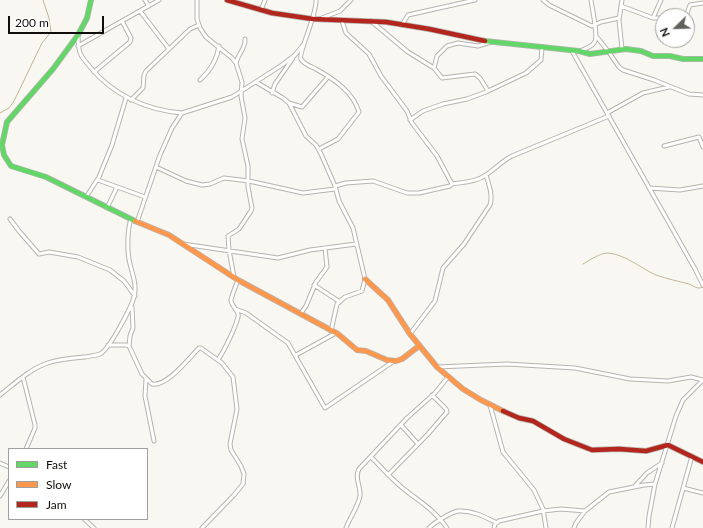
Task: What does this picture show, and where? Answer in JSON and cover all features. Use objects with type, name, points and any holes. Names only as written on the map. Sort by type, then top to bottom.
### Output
[{"type":"street","points":[[91,0],[87,18],[78,35],[53,69],[7,122],[2,145],[4,155],[11,166],[46,177],[107,208],[169,235],[236,278],[336,333],[357,350],[366,351],[387,360],[394,361]]},
{"type":"street","points":[[145,0],[149,6]]},
{"type":"street","points":[[78,46],[159,0]]},
{"type":"street","points":[[197,0],[198,25],[206,37],[219,46],[236,63],[242,82],[241,92],[245,116],[242,139],[248,166],[251,211],[239,229],[228,235],[229,250],[236,278],[231,300],[238,318],[228,344],[218,360]]},
{"type":"street","points":[[227,0],[272,13],[313,19],[371,21],[402,25],[492,42],[579,51],[590,54],[622,49],[634,50],[653,56],[703,59]]},
{"type":"street","points":[[261,10],[265,0]]},
{"type":"street","points":[[316,0],[313,19],[300,56],[302,61],[328,77],[352,96],[359,112],[338,139],[319,149]]},
{"type":"street","points":[[320,19],[340,11],[351,0]]},
{"type":"street","points":[[402,25],[408,15],[476,0]]},
{"type":"street","points":[[543,0],[549,5],[579,19],[587,25],[594,26],[601,22],[620,18]]},
{"type":"street","points":[[579,51],[594,44],[596,36],[591,0]]},
{"type":"street","points":[[622,0],[620,18],[622,49]]},
{"type":"street","points":[[621,6],[654,18],[661,0]]},
{"type":"street","points":[[689,8],[690,5],[703,3]]},
{"type":"street","points":[[140,11],[169,49]]},
{"type":"street","points":[[342,21],[346,33],[369,54],[381,76],[407,111],[410,120],[437,156],[452,184]]},
{"type":"street","points":[[371,21],[408,52],[434,68],[442,78],[475,74],[488,91]]},
{"type":"street","points":[[94,72],[130,42],[131,38],[122,22]]},
{"type":"street","points":[[131,100],[143,88],[144,75],[146,71],[190,29],[198,25]]},
{"type":"street","points":[[78,35],[78,46],[82,57],[94,72],[126,98],[161,110],[172,112],[182,112],[229,99],[295,55]]},
{"type":"street","points":[[596,36],[619,67],[623,70],[689,94],[703,95]]},
{"type":"street","points":[[236,63],[240,52],[244,48],[245,38]]},
{"type":"street","points":[[434,68],[437,56],[447,46],[458,43],[478,46],[492,42]]},
{"type":"street","points":[[272,93],[275,84],[303,45]]},
{"type":"street","points":[[200,80],[213,64],[218,54],[219,46]]},
{"type":"street","points":[[410,120],[423,111],[443,104],[467,99],[529,72],[541,60],[542,48]]},
{"type":"street","points":[[572,51],[702,284]]},
{"type":"street","points":[[289,104],[300,108],[302,107],[328,77]]},
{"type":"street","points":[[256,82],[272,93],[283,98],[289,104],[309,139],[319,149],[335,187],[339,201],[353,228],[365,279],[362,291],[345,297],[337,304],[331,330]]},
{"type":"street","points":[[156,168],[186,181],[202,184],[216,182],[224,178],[248,181],[303,193],[335,187],[346,183],[372,181],[407,193],[419,193],[450,186],[452,184],[474,181],[486,175],[500,163],[512,156],[608,114],[643,93],[669,87]]},
{"type":"street","points":[[86,197],[98,180],[112,145],[126,98]]},
{"type":"street","points":[[137,222],[170,132],[182,112]]},
{"type":"street","points":[[664,146],[699,137],[703,147]]},
{"type":"street","points":[[410,334],[435,301],[444,268],[464,244],[490,205],[492,200],[491,191],[486,175]]},
{"type":"street","points":[[98,180],[145,197]]},
{"type":"street","points":[[649,188],[680,190],[703,186]]},
{"type":"street","points":[[107,208],[117,187]]},
{"type":"street","points":[[10,219],[39,254],[49,252],[78,257],[110,270],[124,281],[135,296]]},
{"type":"street","points":[[0,395],[23,377],[44,364],[102,353],[124,322],[135,296],[136,284],[128,253],[128,226],[131,219]]},
{"type":"street","points":[[181,244],[229,250],[240,254],[278,258],[310,250],[356,244]]},
{"type":"street","points":[[300,313],[306,306],[314,286],[327,267],[325,248]]},
{"type":"street","points":[[365,279],[388,300],[410,334],[432,362],[463,389],[490,405],[519,418],[533,422],[564,439],[592,450],[619,449],[640,451],[668,445],[703,462]]},
{"type":"street","points":[[314,286],[340,302]]},
{"type":"street","points":[[132,305],[133,328],[129,346],[142,374],[154,385],[167,379],[199,348],[203,348],[218,360],[230,372],[234,380],[237,409],[229,442],[231,450],[243,470],[244,481],[234,495],[202,528]]},
{"type":"street","points":[[235,309],[246,313],[288,343],[325,408],[394,361],[402,359],[419,346]]},
{"type":"street","points":[[296,355],[336,333]]},
{"type":"street","points":[[108,344],[129,346]]},
{"type":"street","points":[[437,367],[507,364],[576,368],[630,379],[668,381],[691,377],[703,380]]},
{"type":"street","points":[[23,377],[35,425],[26,448]]},
{"type":"street","points":[[346,528],[359,498],[360,492],[357,473],[359,469],[448,377]]},
{"type":"street","points":[[146,379],[146,396],[154,441]]},
{"type":"street","points":[[648,528],[656,484],[676,416],[683,400],[703,380]]},
{"type":"street","points":[[388,475],[447,412],[446,409],[432,395]]},
{"type":"street","points":[[490,405],[503,452],[534,490],[543,511],[546,528]]},
{"type":"street","points":[[401,425],[418,444]]},
{"type":"street","points":[[672,528],[692,456]]},
{"type":"street","points":[[371,457],[388,475],[442,520],[447,528]]},
{"type":"street","points":[[634,488],[647,473],[663,463]]},
{"type":"street","points":[[0,496],[8,483]]},
{"type":"street","points":[[574,528],[585,511],[609,492],[656,484]]},
{"type":"street","points":[[683,488],[703,493]]},
{"type":"street","points":[[494,528],[497,523],[514,517],[543,511],[561,509],[585,511]]},
{"type":"street","points":[[428,528],[454,512],[460,511],[477,514],[497,523]]},
{"type":"street","points":[[85,520],[94,528]]},
{"type":"waterway","points":[[0,113],[9,108],[14,101],[42,43],[51,32],[49,18],[43,0]]},
{"type":"waterway","points":[[583,264],[602,254],[615,254],[656,275],[689,284],[697,288],[703,287]]},
{"type":"traffic: fast","points":[[91,0],[87,18],[78,35],[53,69],[7,122],[2,145],[4,155],[11,166],[46,177],[135,221]]},
{"type":"traffic: fast","points":[[485,41],[579,51],[590,54],[626,49],[641,51],[653,56],[703,59]]},
{"type":"traffic: slow","points":[[135,221],[169,235],[238,280],[338,334],[357,350],[366,351],[387,360],[396,361],[402,359],[419,346]]},
{"type":"traffic: slow","points":[[365,279],[388,300],[410,334],[437,367],[463,389],[503,411]]},
{"type":"traffic: jam","points":[[227,0],[272,13],[313,19],[386,22],[429,29],[485,41]]},
{"type":"traffic: jam","points":[[503,411],[519,418],[533,421],[564,439],[592,450],[619,449],[646,451],[668,445],[703,462]]}]
